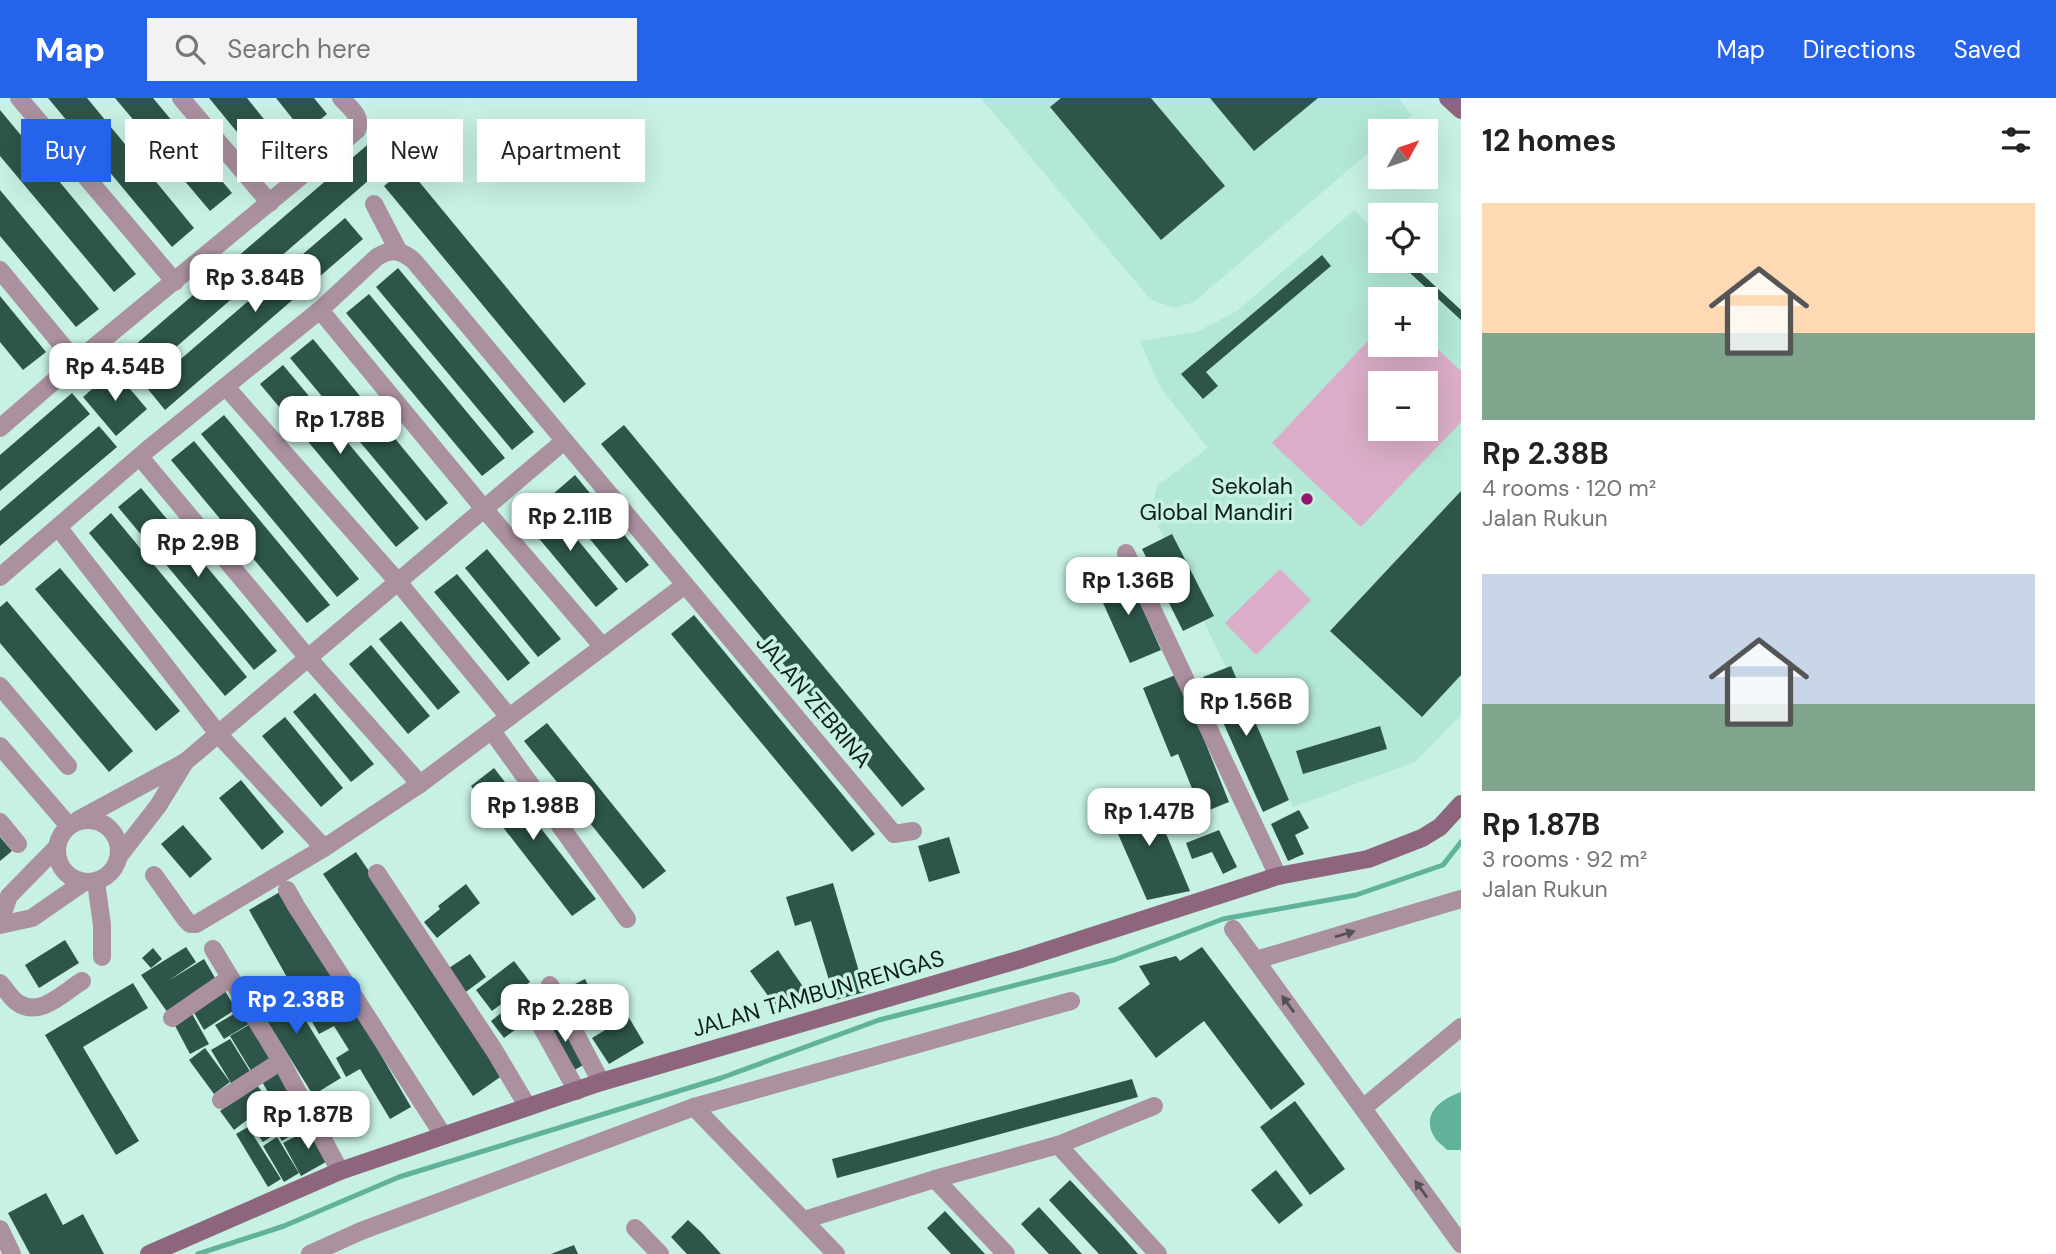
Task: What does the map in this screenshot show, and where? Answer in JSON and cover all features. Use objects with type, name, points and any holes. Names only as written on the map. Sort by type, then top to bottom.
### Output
[{"type":"street","points":[[19,98],[175,282]]},
{"type":"street","points":[[181,98],[270,203]]},
{"type":"street","points":[[0,428],[357,130],[360,123],[358,117],[341,98]]},
{"type":"street","points":[[1448,98],[1461,110]]},
{"type":"street","name":"JALAN ZEBRINA","points":[[374,204],[398,250],[414,261],[894,834],[914,831]]},
{"type":"street","points":[[0,577],[140,457],[320,310],[377,257],[386,251],[398,250]]},
{"type":"street","points":[[0,270],[76,362]]},
{"type":"street","points":[[320,310],[485,510],[603,647]]},
{"type":"street","points":[[226,387],[398,582],[509,717]]},
{"type":"street","points":[[90,882],[70,877],[63,870],[57,847],[61,835],[74,823],[185,762],[563,442]]},
{"type":"street","points":[[140,457],[419,784]]},
{"type":"street","points":[[58,527],[219,735],[324,848]]},
{"type":"street","points":[[1126,553],[1278,876]]},
{"type":"street","points":[[154,875],[186,920],[190,924],[196,924],[324,848],[419,784],[685,585]]},
{"type":"street","points":[[0,686],[68,766]]},
{"type":"street","points":[[492,730],[627,919]]},
{"type":"street","points":[[0,746],[74,823]]},
{"type":"street","points":[[57,847],[9,896],[0,923],[32,918],[90,882],[107,876],[158,806],[185,762]]},
{"type":"street","name":"JALAN TAMBUN RENGAS","points":[[149,1254],[340,1171],[601,1082],[1021,959],[1278,876],[1368,859],[1422,838],[1440,827],[1461,804]]},
{"type":"street","points":[[74,823],[92,820],[104,824],[113,832],[118,843],[119,856]]},
{"type":"street","points":[[0,822],[18,844]]},
{"type":"street","points":[[377,873],[494,1050],[528,1107]]},
{"type":"street","points":[[90,882],[102,925],[103,957]]},
{"type":"street","points":[[288,890],[443,1135]]},
{"type":"street","points":[[1256,960],[1459,903]]},
{"type":"street","points":[[1233,929],[1461,1244]]},
{"type":"street","points":[[213,950],[281,1061],[340,1171]]},
{"type":"street","points":[[172,1018],[230,978]]},
{"type":"street","points":[[0,983],[17,1003],[39,1009],[82,981]]},
{"type":"street","points":[[550,985],[601,1082]]},
{"type":"street","points":[[526,999],[577,1091]]},
{"type":"street","points":[[310,1254],[374,1226],[694,1107],[1071,1001]]},
{"type":"street","points":[[1363,1108],[1461,1027]]},
{"type":"street","points":[[220,1100],[281,1061]]},
{"type":"street","points":[[804,1220],[935,1179],[1058,1145],[1154,1106]]},
{"type":"street","points":[[694,1107],[836,1254]]},
{"type":"street","points":[[1058,1145],[1158,1254]]},
{"type":"street","points":[[935,1179],[1006,1254]]},
{"type":"street","points":[[635,1228],[660,1254]]},
{"type":"street","points":[[0,1229],[12,1254]]},
{"type":"shaded area","points":[[981,98],[1398,98],[1412,115],[1408,119],[1368,119],[1368,153],[1194,302],[1174,308],[1150,299]]},
{"type":"shaded area","name":"Sekolah Global Mandiri","points":[[1354,210],[1368,223],[1368,273],[1420,273],[1435,287],[1368,287],[1368,357],[1438,357],[1438,290],[1461,311],[1461,715],[1415,762],[1293,807],[1151,511],[1157,486],[1208,448],[1160,387],[1140,341],[1197,332],[1237,311]]},
{"type":"shaded area","points":[[1368,341],[1368,357],[1438,357],[1438,349],[1461,371],[1461,422],[1361,527],[1272,443]]},
{"type":"shaded area","points":[[1280,569],[1311,600],[1256,655],[1225,623]]},
{"type":"shaded area","points":[[1461,1092],[1461,1150],[1447,1150],[1436,1140],[1431,1129],[1431,1115],[1440,1103]]},
{"type":"building","points":[[48,98],[87,98],[104,119],[65,119]]},
{"type":"building","points":[[115,98],[153,98],[170,119],[133,119]]},
{"type":"building","points":[[209,98],[247,98],[264,119],[237,119],[237,132]]},
{"type":"building","points":[[276,98],[314,98],[327,114],[321,119],[293,119]]},
{"type":"building","points":[[1061,98],[1151,98],[1225,186],[1161,240],[1050,107]]},
{"type":"building","points":[[1210,98],[1318,98],[1254,151]]},
{"type":"building","points":[[0,110],[21,135],[21,181],[0,156]]},
{"type":"building","points":[[111,127],[125,144],[125,182],[156,182],[194,228],[172,247],[111,174]]},
{"type":"building","points":[[367,145],[367,182],[138,380],[120,358],[324,182],[353,182],[353,157]]},
{"type":"building","points":[[22,182],[60,182],[136,274],[114,292]]},
{"type":"building","points":[[186,182],[223,182],[232,193],[210,211]]},
{"type":"building","points":[[389,182],[419,182],[586,384],[564,403],[384,186]]},
{"type":"building","points":[[0,190],[99,309],[76,327],[0,236]]},
{"type":"building","points":[[345,218],[363,239],[165,410],[147,388]]},
{"type":"building","points":[[1322,255],[1331,266],[1206,372],[1218,386],[1203,399],[1181,374]]},
{"type":"building","points":[[398,268],[534,432],[512,450],[376,287]]},
{"type":"building","points":[[1410,273],[1421,273],[1436,287],[1425,287]]},
{"type":"building","points":[[1438,289],[1461,310],[1461,320],[1438,299]]},
{"type":"building","points":[[369,294],[505,458],[482,476],[346,313]]},
{"type":"building","points":[[0,296],[46,352],[23,370],[0,342]]},
{"type":"building","points":[[313,339],[448,503],[426,521],[290,358]]},
{"type":"building","points":[[283,365],[419,528],[396,547],[260,384]]},
{"type":"building","points":[[114,370],[147,409],[116,436],[83,397]]},
{"type":"building","points":[[72,393],[90,414],[0,491],[0,455]]},
{"type":"building","points":[[224,415],[359,579],[337,597],[201,434]]},
{"type":"building","points":[[624,425],[925,789],[902,807],[601,444]]},
{"type":"building","points":[[99,426],[117,447],[0,546],[0,511]]},
{"type":"building","points":[[194,441],[330,605],[307,623],[171,460]]},
{"type":"building","points":[[575,475],[649,565],[626,583],[553,494]]},
{"type":"building","points":[[141,488],[277,651],[254,670],[118,507]]},
{"type":"building","points":[[1461,491],[1461,675],[1422,717],[1330,631]]},
{"type":"building","points":[[545,500],[618,589],[596,607],[522,518]]},
{"type":"building","points":[[111,513],[247,677],[225,696],[89,533]]},
{"type":"building","points":[[1172,534],[1214,616],[1183,631],[1142,549]]},
{"type":"building","points":[[487,549],[561,639],[538,657],[465,568]]},
{"type":"building","points":[[60,568],[180,711],[156,731],[35,589]]},
{"type":"building","points":[[1126,571],[1161,650],[1130,663],[1095,585]]},
{"type":"building","points":[[457,574],[530,663],[508,681],[434,592]]},
{"type":"building","points":[[7,601],[133,751],[109,772],[0,643],[0,607]]},
{"type":"building","points":[[694,615],[875,834],[852,852],[671,634]]},
{"type":"building","points":[[401,621],[460,692],[438,710],[379,639]]},
{"type":"building","points":[[371,645],[430,716],[408,734],[349,664]]},
{"type":"building","points":[[1231,666],[1289,800],[1263,812],[1203,677]]},
{"type":"building","points":[[1178,674],[1229,802],[1202,813],[1178,754],[1171,757],[1143,688]]},
{"type":"building","points":[[315,693],[374,764],[351,782],[293,712]]},
{"type":"building","points":[[285,717],[343,788],[321,807],[262,736]]},
{"type":"building","points":[[547,723],[666,871],[643,889],[524,741]]},
{"type":"building","points":[[1380,726],[1387,749],[1303,774],[1296,751]]},
{"type":"building","points":[[494,768],[596,899],[572,916],[471,786]]},
{"type":"building","points":[[241,780],[284,832],[262,850],[219,798]]},
{"type":"building","points":[[1149,793],[1190,891],[1147,900],[1108,811]]},
{"type":"building","points":[[1299,810],[1309,828],[1295,835],[1304,854],[1288,861],[1271,824]]},
{"type":"building","points":[[183,825],[212,859],[190,878],[161,844]]},
{"type":"building","points":[[1219,830],[1237,867],[1223,874],[1212,852],[1192,859],[1186,843]]},
{"type":"building","points":[[0,837],[12,851],[0,861]]},
{"type":"building","points":[[949,837],[960,873],[929,882],[918,846]]},
{"type":"building","points":[[356,852],[506,1073],[473,1096],[323,874]]},
{"type":"building","points":[[833,883],[865,992],[835,1000],[811,921],[795,926],[786,897]]},
{"type":"building","points":[[466,884],[480,903],[437,938],[424,922],[440,909],[438,906]]},
{"type":"building","points":[[285,889],[411,1107],[390,1119],[360,1069],[346,1077],[336,1058],[349,1050],[334,1026],[319,1034],[249,910]]},
{"type":"building","points":[[65,940],[79,963],[39,988],[25,965]]},
{"type":"building","points":[[186,947],[196,962],[168,981],[204,959],[218,983],[168,1013],[141,975]]},
{"type":"building","points":[[1202,947],[1305,1084],[1271,1110],[1204,1021],[1156,1058],[1118,1008],[1150,984],[1139,966],[1176,956],[1180,961]]},
{"type":"building","points":[[153,948],[162,959],[151,968],[142,958]]},
{"type":"building","points":[[778,950],[806,991],[779,1011],[750,971]]},
{"type":"building","points":[[470,954],[486,977],[463,994],[446,970]]},
{"type":"building","points":[[514,961],[530,982],[492,1011],[476,990]]},
{"type":"building","points":[[279,977],[341,1078],[313,1095],[251,995]]},
{"type":"building","points":[[585,979],[597,1003],[581,1012],[569,987]]},
{"type":"building","points":[[133,983],[148,1008],[83,1047],[139,1141],[116,1155],[45,1035]]},
{"type":"building","points":[[551,990],[561,1010],[539,1021],[529,1000]]},
{"type":"building","points":[[225,991],[236,1009],[204,1030],[193,1011]]},
{"type":"building","points":[[510,1006],[523,1024],[504,1038],[491,1021]]},
{"type":"building","points":[[244,1008],[252,1022],[224,1039],[215,1025]]},
{"type":"building","points":[[191,1012],[209,1044],[190,1054],[173,1022]]},
{"type":"building","points":[[562,1016],[587,1063],[569,1073],[543,1026]]},
{"type":"building","points":[[628,1016],[644,1043],[609,1064],[592,1038]]},
{"type":"building","points":[[252,1023],[275,1060],[253,1074],[230,1036]]},
{"type":"building","points":[[230,1039],[253,1076],[234,1088],[211,1050]]},
{"type":"building","points":[[205,1048],[230,1082],[214,1094],[189,1060]]},
{"type":"building","points":[[277,1070],[295,1099],[278,1109],[261,1080]]},
{"type":"building","points":[[1132,1079],[1138,1097],[837,1178],[832,1159]]},
{"type":"building","points":[[256,1084],[270,1102],[234,1130],[220,1111]]},
{"type":"building","points":[[354,1095],[368,1118],[338,1136],[324,1112]]},
{"type":"building","points":[[1295,1101],[1345,1169],[1310,1195],[1260,1127]]},
{"type":"building","points":[[293,1104],[306,1126],[282,1141],[268,1119]]},
{"type":"building","points":[[262,1116],[275,1134],[263,1142],[250,1124]]},
{"type":"building","points":[[315,1126],[333,1158],[301,1176],[283,1143]]},
{"type":"building","points":[[248,1127],[281,1179],[268,1187],[236,1134]]},
{"type":"building","points":[[277,1137],[299,1173],[284,1182],[263,1146]]},
{"type":"building","points":[[1276,1170],[1303,1205],[1279,1224],[1251,1190]]},
{"type":"building","points":[[1070,1180],[1138,1254],[1099,1254],[1049,1200]]},
{"type":"building","points":[[46,1193],[63,1225],[83,1214],[104,1254],[30,1254],[8,1213]]},
{"type":"building","points":[[1039,1207],[1082,1254],[1049,1254],[1021,1224]]},
{"type":"building","points":[[945,1211],[985,1254],[951,1254],[927,1228]]},
{"type":"building","points":[[688,1220],[721,1254],[687,1254],[684,1251],[671,1237]]},
{"type":"building","points":[[574,1245],[578,1254],[551,1254]]},
{"type":"waterway","points":[[198,1254],[284,1226],[399,1177],[721,1078],[879,1020],[1114,960],[1223,919],[1356,895],[1443,865],[1461,842]]},
{"type":"place","name":"Sekolah Global Mandiri","points":[[1307,499]]}]
